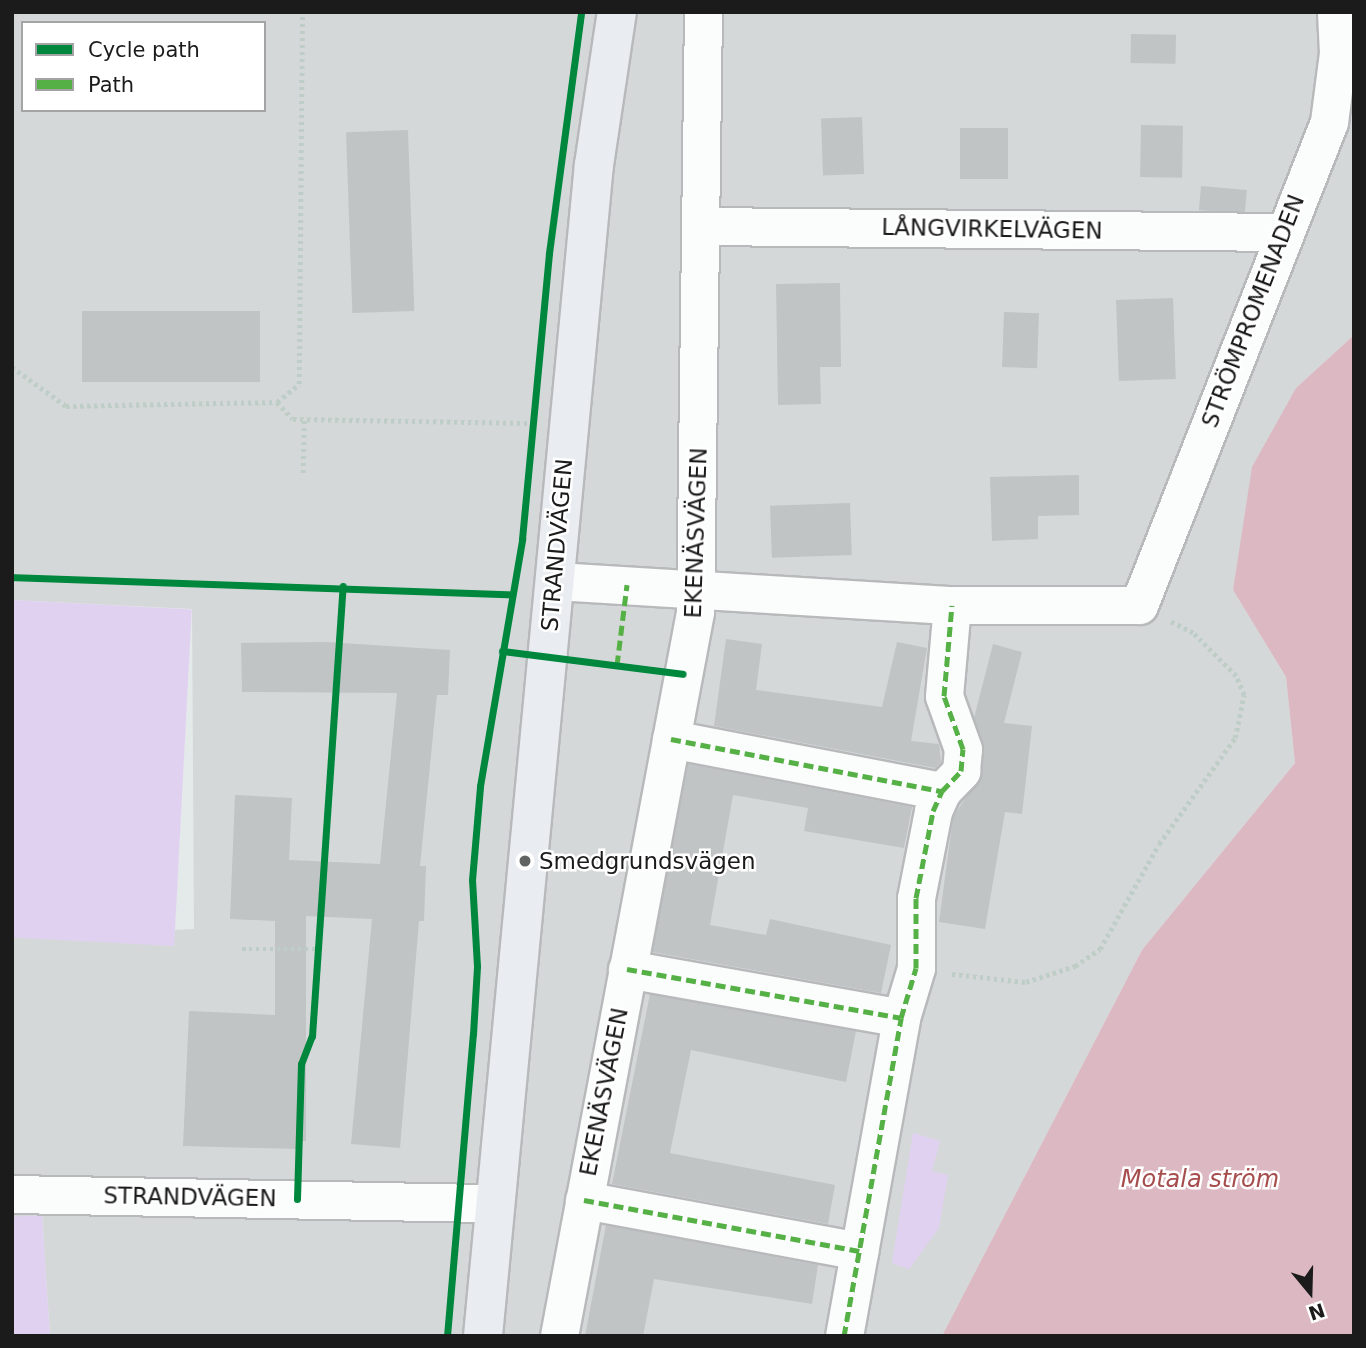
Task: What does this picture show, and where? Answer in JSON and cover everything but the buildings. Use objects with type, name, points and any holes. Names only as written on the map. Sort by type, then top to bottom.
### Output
[{"type":"street","name":"STRANDVÄGEN","points":[[483,1336],[594,165],[617,12]]},
{"type":"street","name":"EKENÄSVÄGEN","points":[[559,1336],[697,591],[703,12]]},
{"type":"street","name":"STRÖMPROMENADEN","points":[[1139,605],[1283,232],[1329,122],[1338,53],[1336,12]]},
{"type":"street","name":"LÅNGVIRKELVÄGEN","points":[[702,226],[1283,232]]},
{"type":"street","points":[[556,581],[952,605],[1139,605]]},
{"type":"street","points":[[844,1336],[901,1018],[916,968],[916,898],[933,811],[942,791],[961,771],[963,749],[944,696],[952,605]]},
{"type":"street","points":[[671,740],[942,791]]},
{"type":"street","points":[[628,969],[901,1018]]},
{"type":"street","name":"STRANDVÄGEN","points":[[12,1194],[494,1203]]},
{"type":"street","points":[[584,1200],[859,1251]]},
{"type":"path","points":[[12,367],[66,406],[277,402],[299,384],[302,12]]},
{"type":"path","points":[[277,402],[293,419],[533,423]]},
{"type":"path","points":[[303,419],[303,473]]},
{"type":"path","points":[[916,968],[989,981],[1026,982],[1074,966],[1100,949],[1159,844],[1236,738],[1244,695],[1236,676],[1193,633],[1139,605]]},
{"type":"path","points":[[242,949],[316,949]]},
{"type":"shaded area","points":[[12,12],[1354,12],[1354,335],[1296,388],[1233,590],[1286,677],[1295,763],[1142,950],[942,1336],[50,1336],[42,1216],[12,1217],[12,937],[194,929],[192,609],[12,600]]},
{"type":"shaded area","points":[[298,426],[496,429],[494,526],[296,523]]},
{"type":"shaded area","points":[[12,600],[192,609],[174,946],[12,937]]},
{"type":"shaded area","points":[[627,696],[664,702],[648,801],[611,795]]},
{"type":"shaded area","points":[[592,870],[631,877],[602,1043],[563,1036]]},
{"type":"shaded area","points":[[551,1104],[588,1111],[556,1276],[519,1269]]},
{"type":"shaded area","points":[[913,1133],[940,1141],[932,1171],[948,1175],[939,1228],[909,1269],[892,1263]]},
{"type":"shaded area","points":[[42,1215],[50,1336],[12,1336],[12,1217]]},
{"type":"water","name":"Motala ström","points":[[1354,335],[1354,1336],[942,1336],[1142,950],[1295,763],[1286,677],[1233,590],[1252,467],[1296,388]]},
{"type":"marked path","points":[[617,665],[627,585]]},
{"type":"marked path","points":[[844,1336],[901,1018],[916,968],[916,898],[933,811],[942,791],[961,771],[963,749],[944,696],[952,605]]},
{"type":"marked path","points":[[671,739],[942,791]]},
{"type":"marked path","points":[[627,969],[901,1018]]},
{"type":"marked path","points":[[584,1200],[859,1251]]},
{"type":"cycle path","points":[[447,1336],[473,1034],[477,966],[472,880],[480,786],[522,539],[549,253],[581,12]]},
{"type":"cycle path","points":[[12,577],[511,594]]},
{"type":"cycle path","points":[[297,1199],[301,1064],[312,1036],[343,586]]},
{"type":"cycle path","points":[[502,651],[683,674]]},
{"type":"place","name":"Smedgrundsvägen","points":[[525,861]]}]
